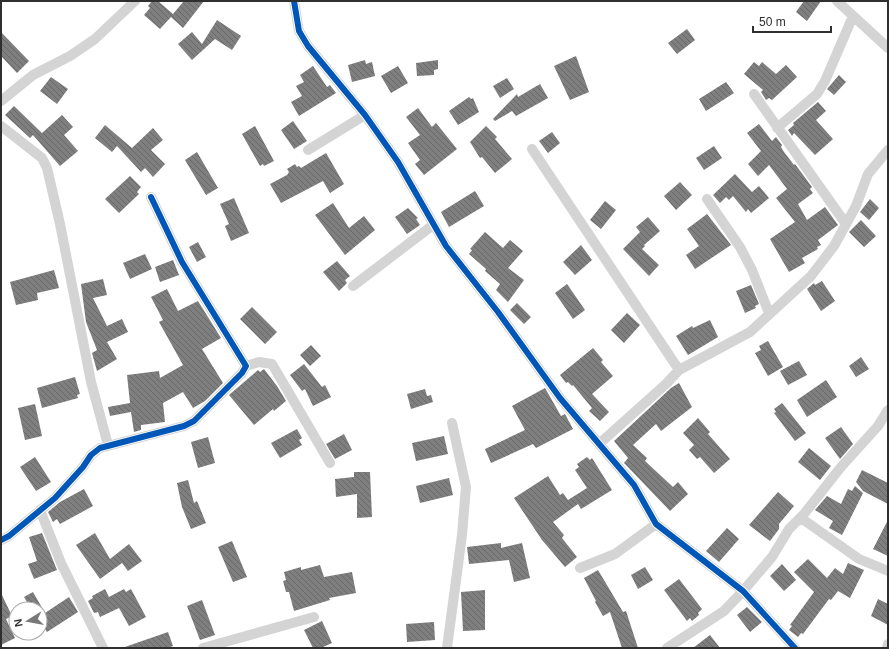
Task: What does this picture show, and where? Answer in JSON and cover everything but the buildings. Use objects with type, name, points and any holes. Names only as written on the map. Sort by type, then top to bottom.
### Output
[{"type":"street","points":[[1,101],[33,75],[70,56],[95,39],[135,1]]},
{"type":"street","points":[[294,1],[299,31],[308,46],[320,63],[365,115],[398,162],[446,246],[498,312],[560,398],[634,485],[656,524],[744,592],[795,648]]},
{"type":"street","points":[[843,3],[853,16],[888,48]]},
{"type":"street","points":[[777,128],[817,94],[825,81],[853,16]]},
{"type":"street","points":[[754,94],[846,224]]},
{"type":"street","points":[[308,150],[365,115]]},
{"type":"street","points":[[1,126],[42,158],[47,168],[60,224],[91,382],[108,445]]},
{"type":"street","points":[[532,149],[679,370]]},
{"type":"street","points":[[599,444],[666,384],[679,370],[750,332],[811,276],[834,246],[856,206],[868,174],[888,150]]},
{"type":"street","points":[[151,197],[182,262],[246,366]]},
{"type":"street","points":[[707,200],[740,247],[752,270],[769,313]]},
{"type":"street","points":[[353,286],[433,225]]},
{"type":"street","points":[[1,540],[9,536],[55,498],[83,467],[91,455],[108,445],[184,426],[194,421],[242,373],[246,366],[259,362],[272,364],[330,463]]},
{"type":"street","points":[[667,648],[724,611],[744,592],[772,557],[789,529],[801,518],[841,467],[878,426],[888,410]]},
{"type":"street","points":[[447,648],[462,535],[466,487],[452,423]]},
{"type":"street","points":[[40,510],[61,563],[103,648]]},
{"type":"street","points":[[801,518],[859,559],[888,571]]},
{"type":"street","points":[[580,568],[615,554],[656,524]]},
{"type":"street","points":[[203,648],[314,618]]},
{"type":"street","points":[[887,648],[888,644]]},
{"type":"cycle path","points":[[294,1],[299,31],[308,46],[365,115],[398,162],[446,246],[498,312],[560,398],[634,485],[656,524],[743,591],[795,648]]},
{"type":"cycle path","points":[[1,540],[9,536],[55,498],[83,467],[91,455],[100,448],[184,426],[194,421],[242,373],[246,366],[182,262],[151,197]]}]
